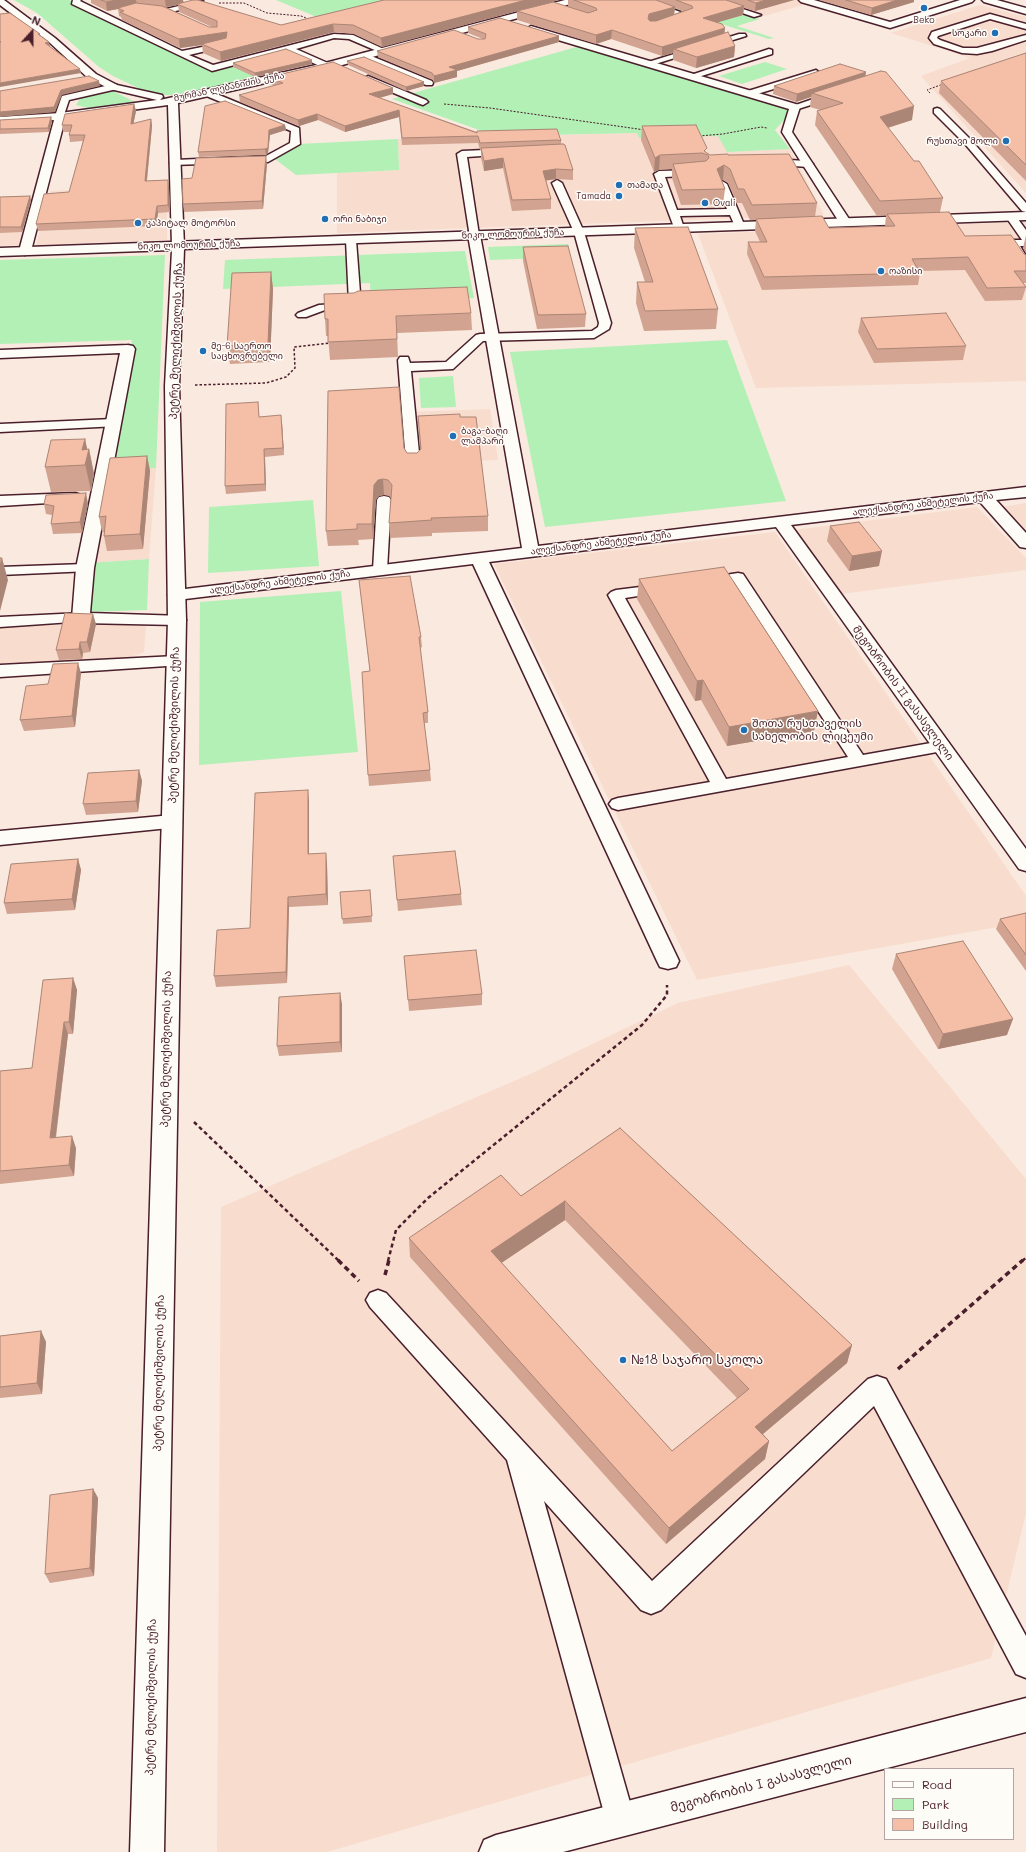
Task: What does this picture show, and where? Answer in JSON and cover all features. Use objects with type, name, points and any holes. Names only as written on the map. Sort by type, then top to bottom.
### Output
[{"type":"street","name":"მურმან ლებანიძის ქუჩა","points":[[0,1],[52,40],[92,76],[114,88],[173,101],[331,65],[575,0]]},
{"type":"street","points":[[804,0],[890,25],[970,0]]},
{"type":"street","points":[[987,0],[1026,11]]},
{"type":"street","points":[[935,1],[950,6]]},
{"type":"street","points":[[501,20],[795,107],[787,132],[845,222]]},
{"type":"street","points":[[0,120],[60,116],[173,101]]},
{"type":"street","name":"პეტრე მელიქიშვილის ქუჩა","points":[[147,1852],[177,620],[172,386],[179,262],[173,101]]},
{"type":"street","points":[[25,251],[60,116]]},
{"type":"street","name":"ნიკო ლომოურის ქუჩა","points":[[0,252],[1026,216]]},
{"type":"street","points":[[474,235],[531,552]]},
{"type":"street","points":[[0,354],[128,349],[84,568],[81,618],[177,620]]},
{"type":"street","name":"ალექსანდრე ახმეტელის ქუჩა","points":[[177,595],[1026,492]]},
{"type":"street","points":[[0,501],[98,497]]},
{"type":"street","points":[[984,497],[1026,543]]},
{"type":"street","name":"მეგობრობის II გასასვლელი","points":[[780,522],[1026,864]]},
{"type":"street","points":[[479,558],[668,960]]},
{"type":"street","points":[[0,671],[176,661]]},
{"type":"street","points":[[0,838],[172,822]]},
{"type":"street","name":"მეგობრობის I გასასვლელი","points":[[496,1852],[1026,1715]]},
{"type":"lane","points":[[77,0],[75,2],[212,68],[334,36],[350,37],[384,51]]},
{"type":"lane","points":[[640,0],[687,16],[664,22]]},
{"type":"lane","points":[[708,0],[757,15]]},
{"type":"lane","points":[[166,11],[200,3]]},
{"type":"lane","points":[[554,6],[569,11]]},
{"type":"lane","points":[[990,16],[994,10],[1011,6]]},
{"type":"lane","points":[[137,8],[166,11],[179,17]]},
{"type":"lane","points":[[103,16],[117,13]]},
{"type":"lane","points":[[1026,27],[990,16],[935,34],[933,38],[937,42],[962,50],[977,50],[989,49],[1026,37]]},
{"type":"lane","points":[[454,32],[468,37]]},
{"type":"lane","points":[[649,63],[742,36]]},
{"type":"lane","points":[[181,54],[224,44]]},
{"type":"lane","points":[[288,48],[348,70]]},
{"type":"lane","points":[[692,76],[769,52]]},
{"type":"lane","points":[[364,56],[429,83]]},
{"type":"lane","points":[[751,93],[824,70]]},
{"type":"lane","points":[[77,79],[92,76]]},
{"type":"lane","points":[[362,76],[423,102]]},
{"type":"lane","points":[[60,116],[65,98],[114,88]]},
{"type":"lane","points":[[795,107],[845,90]]},
{"type":"lane","points":[[175,162],[268,159],[295,144],[296,130],[207,93]]},
{"type":"lane","points":[[937,111],[973,148],[1026,209]]},
{"type":"lane","points":[[474,235],[462,154],[518,152]]},
{"type":"lane","points":[[756,162],[808,164]]},
{"type":"lane","points":[[679,228],[659,174],[702,172]]},
{"type":"lane","points":[[413,463],[405,363],[449,366],[480,338],[594,334],[603,329],[605,323],[579,232],[571,212],[556,183]]},
{"type":"lane","points":[[722,184],[739,226]]},
{"type":"lane","points":[[674,213],[734,212]]},
{"type":"lane","points":[[1011,216],[1026,238]]},
{"type":"lane","points":[[302,315],[323,307],[355,306],[351,240]]},
{"type":"lane","points":[[1026,243],[1012,243],[1026,264]]},
{"type":"lane","points":[[0,428],[113,422]]},
{"type":"lane","points":[[380,570],[384,500]]},
{"type":"lane","points":[[0,571],[84,568]]},
{"type":"lane","points":[[721,786],[616,596],[738,577],[859,761]]},
{"type":"lane","points":[[0,622],[81,618]]},
{"type":"lane","points":[[618,804],[942,746]]},
{"type":"lane","points":[[378,1300],[651,1600],[877,1387],[1026,1664]]},
{"type":"lane","points":[[518,1454],[620,1820]]},
{"type":"path","points":[[200,3],[244,3],[268,13],[301,16],[336,30],[334,36]]},
{"type":"path","points":[[423,102],[490,108],[648,131]]},
{"type":"path","points":[[694,136],[723,134],[737,130],[761,127],[787,132]]},
{"type":"path","points":[[172,386],[266,382],[286,377],[295,368],[294,347],[333,343]]},
{"type":"path","points":[[165,1095],[378,1300],[396,1230],[428,1198],[642,1024],[667,995],[668,960]]},
{"type":"path","points":[[877,1387],[1026,1258]]},
{"type":"shaded area","points":[[714,0],[800,0],[810,3],[764,16]]},
{"type":"shaded area","points":[[980,5],[1026,17],[1026,193],[921,76],[970,58],[891,33]]},
{"type":"shaded area","points":[[637,133],[640,138],[718,136],[728,152],[790,149],[824,215],[337,233],[337,173],[399,170],[398,139]]},
{"type":"shaded area","points":[[167,186],[167,240],[36,245],[50,191]]},
{"type":"shaded area","points":[[32,201],[22,245],[0,246],[0,202]]},
{"type":"shaded area","points":[[1026,222],[1026,381],[756,388],[698,234]]},
{"type":"shaded area","name":"ბაგა-ბაღი ლამპარი","points":[[490,409],[498,460],[415,463],[411,412]]},
{"type":"shaded area","points":[[156,468],[149,559],[88,563],[109,469]]},
{"type":"shaded area","points":[[1026,503],[1026,533],[1002,507]]},
{"type":"shaded area","points":[[977,507],[1026,558],[1026,570],[841,594],[794,530]]},
{"type":"shaded area","name":"შოთა რუსთაველის სახელობის ლიცეუმი","points":[[775,532],[1026,896],[1026,922],[697,980],[494,564]]},
{"type":"shaded area","points":[[113,622],[146,625],[144,652],[120,661],[0,667],[0,627]]},
{"type":"shaded area","name":"№18 საჯარო სკოლა","points":[[849,965],[1026,1179],[1026,1513],[991,1658],[327,1852],[217,1852],[221,1207],[528,1075],[678,1003]]},
{"type":"green space","points":[[14,0],[69,0],[182,56],[212,69],[286,50],[309,62],[182,95],[153,95],[113,76],[99,67],[37,13]]},
{"type":"green space","points":[[276,0],[399,0],[350,31]]},
{"type":"green space","points":[[644,0],[699,0],[760,19],[737,26],[774,38],[769,39]]},
{"type":"green space","points":[[580,46],[788,108],[785,119],[775,130],[790,149],[727,152],[718,136],[639,138],[637,133],[496,136],[392,99]]},
{"type":"green space","points":[[765,62],[787,69],[742,84],[719,76]]},
{"type":"green space","points":[[111,90],[135,102],[88,108],[76,105],[81,97]]},
{"type":"green space","points":[[398,139],[399,170],[296,175],[275,159],[299,144]]},
{"type":"green space","points":[[568,244],[571,257],[490,260],[488,247]]},
{"type":"green space","points":[[465,251],[474,298],[371,302],[370,283],[223,289],[225,260]]},
{"type":"green space","points":[[165,255],[156,468],[109,469],[132,340],[0,344],[0,260]]},
{"type":"green space","points":[[727,340],[786,501],[545,527],[510,352]]},
{"type":"green space","points":[[453,376],[456,407],[421,408],[419,378]]},
{"type":"green space","points":[[313,500],[319,566],[208,573],[209,507]]},
{"type":"green space","points":[[149,559],[147,610],[85,612],[88,563]]},
{"type":"green space","points":[[341,591],[358,752],[199,765],[200,602]]},
{"type":"building","points":[[101,0],[117,0],[106,2]]},
{"type":"building","points":[[198,0],[281,25],[384,0],[526,0],[381,38],[353,25],[333,24],[220,52],[202,44],[226,38],[227,32],[179,39],[120,12],[124,11],[118,8],[136,3],[162,6],[209,27],[217,27],[217,21],[177,4]]},
{"type":"building","points":[[574,0],[656,0],[675,7],[649,14],[648,19],[650,21],[656,21],[693,8],[692,6],[676,0],[726,0],[744,6],[703,18],[722,24],[725,28],[662,47],[612,30],[596,35],[517,11],[553,2],[588,13],[597,10],[596,8]]},
{"type":"building","points":[[748,0],[766,0],[756,3]]},
{"type":"building","points":[[846,0],[897,0],[872,8]]},
{"type":"building","points":[[10,13],[40,34],[38,34],[49,42],[45,43],[80,69],[0,83],[0,14]]},
{"type":"building","points":[[500,18],[559,36],[449,67],[457,70],[434,76],[432,73],[377,51],[454,30],[478,39],[485,39],[486,34],[468,27]]},
{"type":"building","points":[[728,32],[735,46],[697,57],[674,49]]},
{"type":"building","points":[[286,49],[312,60],[255,73],[233,63]]},
{"type":"building","points":[[1026,53],[1026,165],[941,81]]},
{"type":"building","points":[[364,57],[424,82],[406,87],[347,61]]},
{"type":"building","points":[[333,62],[393,88],[369,94],[477,133],[477,131],[557,129],[561,141],[480,143],[478,136],[402,138],[399,110],[345,126],[317,114],[298,120],[239,95],[283,83],[269,77]]},
{"type":"building","points":[[840,64],[866,72],[797,94],[774,86]]},
{"type":"building","points":[[881,71],[886,72],[914,106],[880,117],[914,161],[919,161],[943,198],[880,201],[817,111],[843,103],[812,93]]},
{"type":"building","points":[[89,76],[99,81],[61,90],[54,107],[0,112],[0,91]]},
{"type":"building","points":[[225,101],[285,125],[269,130],[268,148],[265,149],[198,152],[205,106]]},
{"type":"building","points":[[134,104],[131,124],[151,119],[145,181],[168,180],[168,205],[157,206],[155,219],[36,224],[44,194],[69,192],[85,135],[69,135],[72,125],[62,125],[65,114]]},
{"type":"building","points":[[51,117],[48,128],[0,129],[0,120]]},
{"type":"building","points":[[696,125],[707,148],[704,151],[710,155],[789,154],[817,203],[752,205],[744,189],[738,189],[730,169],[724,165],[717,169],[725,189],[682,190],[673,164],[706,161],[709,158],[708,155],[702,153],[660,155],[655,158],[642,126]]},
{"type":"building","points":[[565,145],[573,170],[556,169],[543,171],[551,199],[512,200],[503,158],[484,161],[481,148]]},
{"type":"building","points":[[266,156],[262,201],[183,204],[182,179],[192,178],[196,158]]},
{"type":"building","points":[[30,196],[21,227],[0,227],[0,197]]},
{"type":"building","points":[[949,212],[965,236],[1011,235],[1026,255],[1026,271],[1014,271],[1026,287],[987,288],[968,257],[912,259],[920,273],[764,277],[748,242],[767,242],[756,219],[822,216],[829,228],[895,226],[887,214]]},
{"type":"building","points":[[688,227],[718,309],[645,311],[637,282],[653,282],[635,228]]},
{"type":"building","points":[[568,246],[586,314],[538,315],[523,247]]},
{"type":"building","points":[[271,272],[268,344],[227,346],[232,273]]},
{"type":"building","points":[[467,287],[471,313],[396,316],[397,339],[328,342],[328,319],[325,319],[324,294],[354,293],[358,291]]},
{"type":"building","points":[[946,313],[966,346],[877,349],[861,318]]},
{"type":"building","points":[[399,387],[404,448],[407,453],[417,453],[421,449],[418,416],[460,414],[460,417],[476,417],[488,516],[431,518],[432,520],[389,523],[392,485],[388,480],[383,479],[378,480],[374,485],[372,524],[357,524],[357,529],[326,531],[328,391]]},
{"type":"building","points":[[258,402],[259,417],[281,415],[283,448],[264,449],[265,484],[225,486],[226,404]]},
{"type":"building","points":[[85,439],[82,450],[89,449],[85,465],[45,467],[51,440]]},
{"type":"building","points":[[147,456],[140,534],[104,536],[106,516],[99,517],[110,458]]},
{"type":"building","points":[[86,493],[80,522],[51,524],[54,506],[44,504],[46,495]]},
{"type":"building","points":[[859,522],[882,551],[852,556],[830,526]]},
{"type":"building","points":[[724,567],[818,711],[729,727],[703,680],[697,681],[639,579]]},
{"type":"building","points":[[410,576],[421,637],[419,637],[428,712],[423,713],[430,770],[368,775],[362,672],[370,671],[359,580]]},
{"type":"building","points":[[65,613],[93,614],[87,642],[80,642],[79,649],[56,650]]},
{"type":"building","points":[[78,663],[72,716],[20,720],[26,686],[48,684],[53,664]]},
{"type":"building","points":[[139,770],[136,801],[83,804],[88,773]]},
{"type":"building","points":[[308,790],[308,854],[326,853],[326,894],[288,897],[286,972],[214,976],[217,930],[250,928],[255,793]]},
{"type":"building","points":[[455,851],[461,894],[397,900],[393,856]]},
{"type":"building","points":[[78,859],[72,899],[4,903],[11,864]]},
{"type":"building","points":[[370,890],[372,916],[342,919],[340,892]]},
{"type":"building","points":[[1026,913],[1026,955],[1000,919]]},
{"type":"building","points":[[963,941],[1013,1019],[943,1034],[896,954]]},
{"type":"building","points":[[476,950],[482,994],[408,1000],[404,956]]},
{"type":"building","points":[[73,978],[69,1022],[64,1022],[50,1138],[72,1136],[69,1165],[0,1171],[0,1071],[32,1068],[43,980]]},
{"type":"building","points":[[340,993],[340,1042],[277,1046],[279,997]]},
{"type":"building","points":[[620,1128],[852,1345],[755,1427],[769,1441],[669,1528],[409,1238],[501,1175],[521,1196]],"holes":[[[565,1201],[749,1389],[672,1451],[491,1251]]]},
{"type":"building","points":[[41,1331],[37,1383],[0,1387],[0,1336]]},
{"type":"building","points":[[93,1489],[90,1568],[45,1574],[50,1495]]},
{"type":"place","name":"Beko","points":[[924,8]]},
{"type":"place","name":"სოკარი","points":[[995,33]]},
{"type":"place","name":"რუსთავი მოლი","points":[[1006,141]]},
{"type":"place","name":"თამადა","points":[[619,185]]},
{"type":"place","name":"Tamada","points":[[619,196]]},
{"type":"place","name":"Ovali","points":[[705,203]]},
{"type":"place","name":"ორი ნაბიჯი","points":[[325,219]]},
{"type":"place","name":"კაპიტალ მოტორსი","points":[[138,223]]},
{"type":"place","name":"ოაზისი","points":[[881,271]]},
{"type":"place","name":"მე-6 საერთო საცხოვრებელი","points":[[203,351]]},
{"type":"place","name":"ბაგა-ბაღი ლამპარი","points":[[453,436]]},
{"type":"place","name":"შოთა რუსთაველის სახელობის ლიცეუმი","points":[[744,730]]},
{"type":"place","name":"№18 საჯარო სკოლა","points":[[623,1360]]}]
